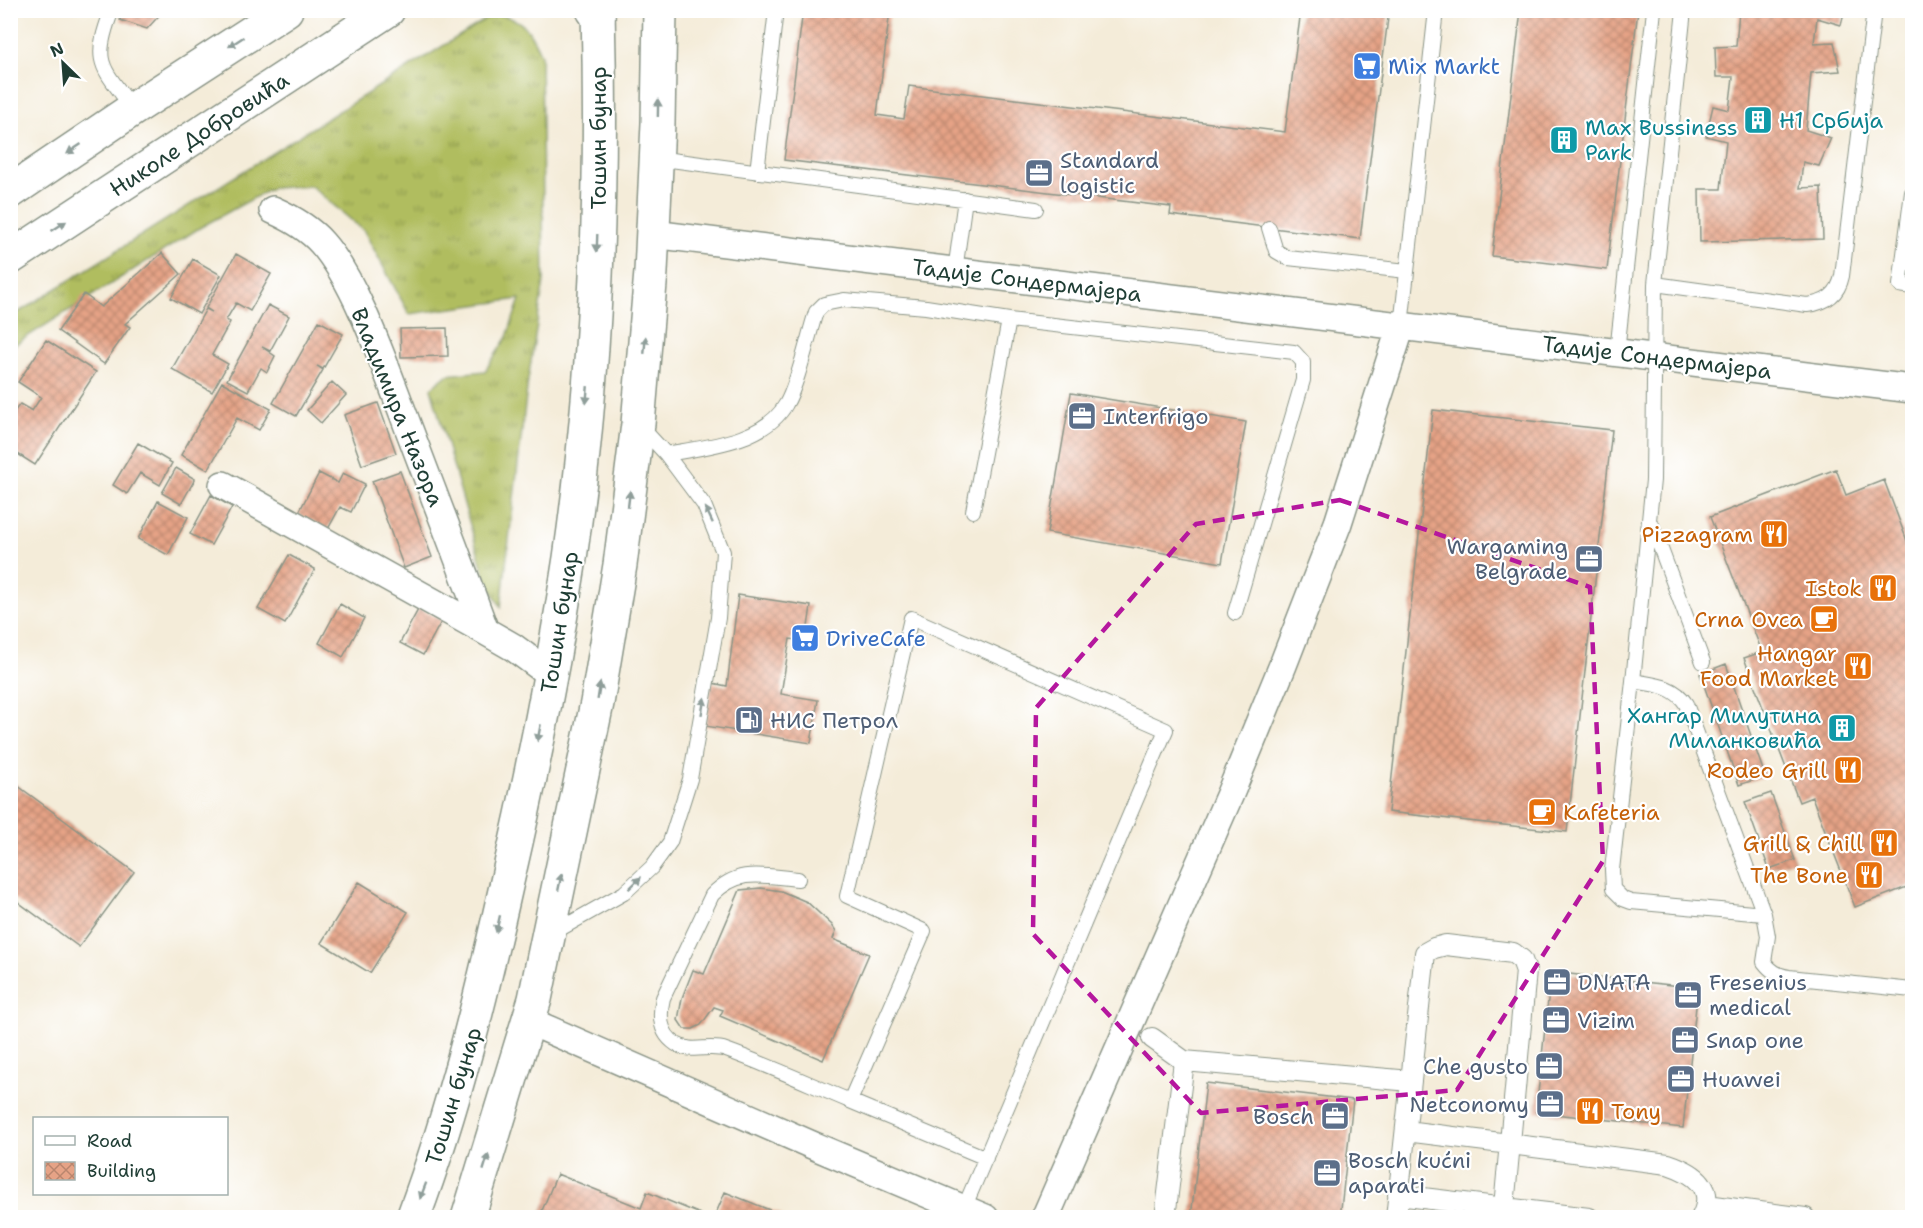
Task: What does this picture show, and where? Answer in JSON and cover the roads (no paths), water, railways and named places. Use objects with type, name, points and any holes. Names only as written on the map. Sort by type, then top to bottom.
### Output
[{"type":"main road","points":[[10,192],[286,10]]},
{"type":"main road","name":"Николе Добровића","points":[[10,258],[388,10]]},
{"type":"main road","points":[[468,1218],[529,1022],[597,703],[620,565],[638,424],[653,234],[660,12]]},
{"type":"main road","name":"Тошин бунар","points":[[413,1218],[428,1179],[476,1016],[551,675],[570,555],[592,337],[600,165],[596,13]]},
{"type":"street","name":"Владимира Назора","points":[[273,210],[291,218],[322,243],[333,258],[359,307],[382,359],[485,631]]},
{"type":"street","name":"Тадије Сондермајера","points":[[653,234],[1912,388]]},
{"type":"street","points":[[1045,1218],[1230,794],[1283,665],[1338,523],[1401,326]]},
{"type":"street","points":[[223,485],[513,647],[551,675]]},
{"type":"street","points":[[1396,1218],[1425,953],[1446,945],[1513,953],[1522,960],[1526,971],[1504,1208]]},
{"type":"street","points":[[529,1022],[812,1146],[975,1213]]},
{"type":"street","points":[[1152,1038],[1184,1061],[1411,1081]]},
{"type":"street","points":[[1165,1218],[1184,1061]]},
{"type":"street","points":[[1406,1131],[1668,1164],[1683,1169],[1698,1180],[1706,1192],[1704,1211],[1804,1218]]},
{"type":"street","points":[[1398,1195],[1589,1218]]},
{"type":"lane","points":[[112,10],[100,48],[102,66],[133,109]]},
{"type":"lane","points":[[757,172],[776,10]]},
{"type":"lane","points":[[1401,326],[1436,10]]},
{"type":"lane","points":[[1617,352],[1654,10]]},
{"type":"lane","points":[[1684,10],[1655,284],[1650,521],[1612,870],[1613,889],[1623,899],[1631,902],[1764,914]]},
{"type":"lane","points":[[1655,284],[1807,305],[1824,302],[1833,295],[1840,286],[1842,276],[1874,10]]},
{"type":"lane","points":[[656,158],[1036,209]]},
{"type":"lane","points":[[1912,192],[1900,285],[1912,287]]},
{"type":"lane","points":[[955,271],[965,200]]},
{"type":"lane","points":[[1269,228],[1276,251],[1288,258],[1407,271]]},
{"type":"lane","points":[[666,454],[728,441],[771,423],[787,404],[816,312],[824,304],[844,300],[926,307],[1009,320],[1294,352],[1303,362],[1303,380],[1235,613]]},
{"type":"lane","points":[[974,512],[1009,320]]},
{"type":"lane","points":[[549,935],[624,893],[652,867],[670,842],[690,779],[718,618],[723,552],[704,505],[666,454],[638,424]]},
{"type":"lane","points":[[1650,521],[1703,662]]},
{"type":"lane","points":[[850,1101],[924,931],[847,896],[911,618],[1166,730],[986,1158],[975,1213]]},
{"type":"lane","points":[[1633,681],[1665,687],[1680,694],[1686,704],[1764,914],[1767,936],[1764,962],[1774,973],[1912,990]]},
{"type":"lane","points":[[798,879],[747,875],[723,883],[712,895],[663,998],[659,1014],[661,1024],[672,1041],[683,1047],[725,1050],[986,1158]]},
{"type":"place","name":"Mix Markt","points":[[1367,66]]},
{"type":"place","name":"Н1 Србија","points":[[1758,120]]},
{"type":"place","name":"Max Bussiness Park","points":[[1564,140]]},
{"type":"place","name":"Standard logistic","points":[[1039,173]]},
{"type":"place","name":"Interfrigo","points":[[1082,416]]},
{"type":"place","name":"Pizzagram","points":[[1774,534]]},
{"type":"place","name":"Wargaming Belgrade","points":[[1589,559]]},
{"type":"place","name":"Istok","points":[[1883,588]]},
{"type":"place","name":"Crna Ovca","points":[[1824,619]]},
{"type":"place","name":"DriveCafe","points":[[805,638]]},
{"type":"place","name":"Hangar Food Market","points":[[1858,666]]},
{"type":"place","name":"НИС Петрол","points":[[749,720]]},
{"type":"place","name":"Хангар Милутина Миланковића","points":[[1842,728]]},
{"type":"place","name":"Rodeo Grill","points":[[1848,770]]},
{"type":"place","name":"Kafeteria","points":[[1542,812]]},
{"type":"place","name":"Grill & Chill","points":[[1884,843]]},
{"type":"place","name":"The Bone","points":[[1869,875]]},
{"type":"place","name":"DNATA","points":[[1557,982]]},
{"type":"place","name":"Fresenius medical","points":[[1688,995]]},
{"type":"place","name":"Vizim","points":[[1556,1020]]},
{"type":"place","name":"Snap one","points":[[1685,1040]]},
{"type":"place","name":"Che gusto","points":[[1549,1066]]},
{"type":"place","name":"Huawei","points":[[1681,1079]]},
{"type":"place","name":"Netconomy","points":[[1550,1104]]},
{"type":"place","name":"Tony","points":[[1590,1111]]},
{"type":"place","name":"Bosch","points":[[1335,1116]]},
{"type":"place","name":"Bosch kućni aparati","points":[[1327,1173]]}]
